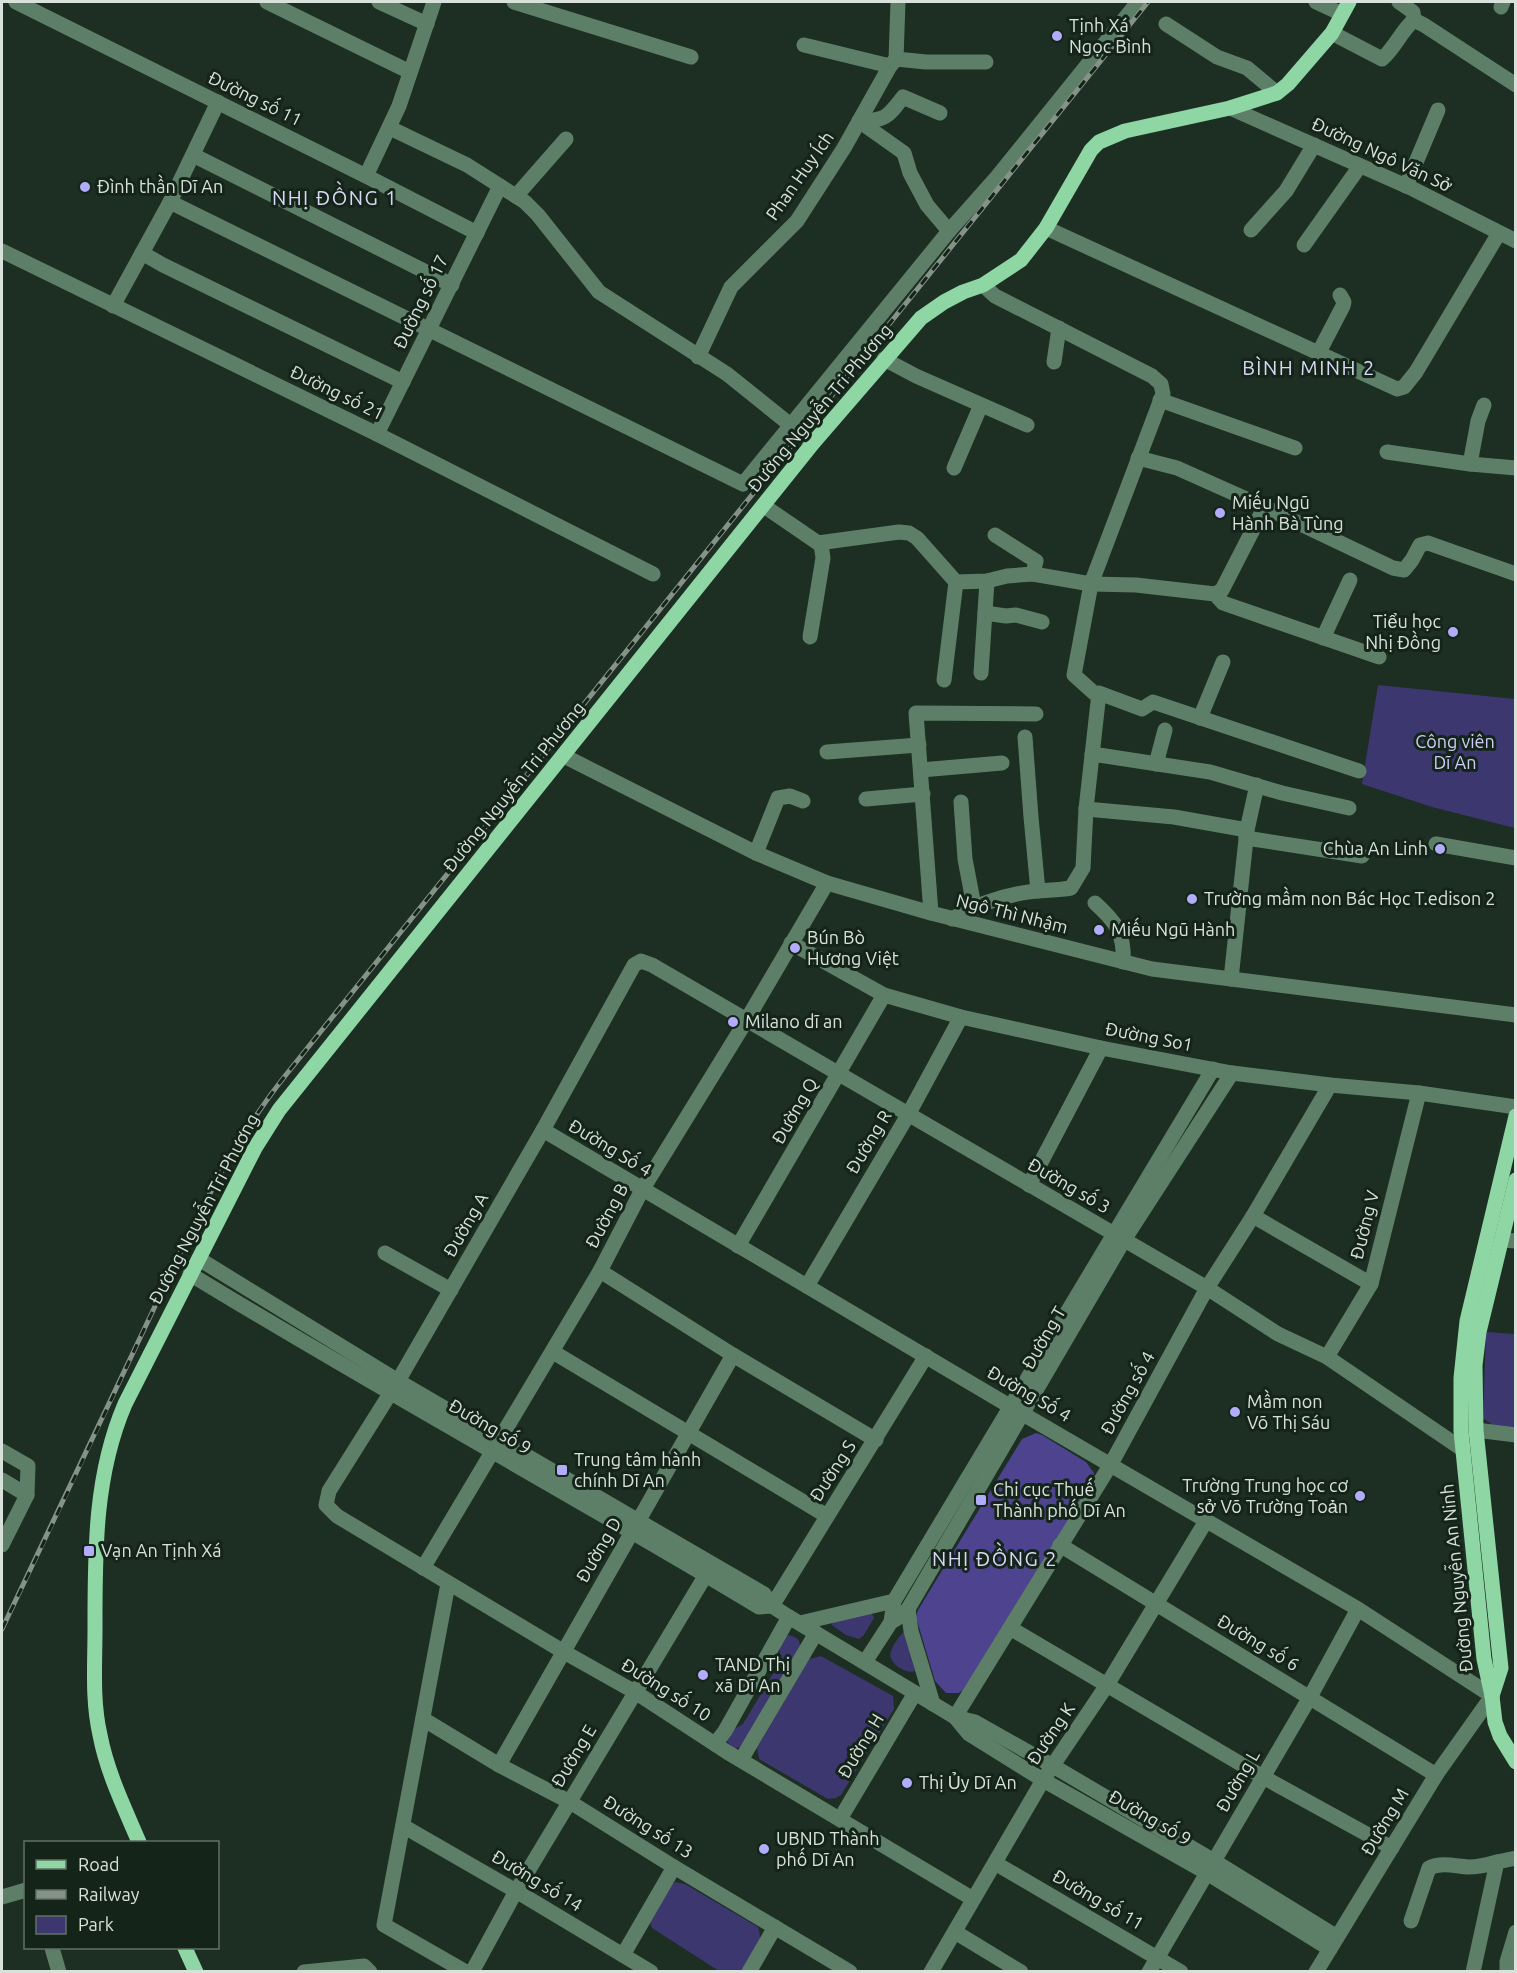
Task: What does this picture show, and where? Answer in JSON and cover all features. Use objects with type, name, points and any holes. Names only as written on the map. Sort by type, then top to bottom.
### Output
[{"type":"main road","name":"Đường Nguyễn Tri Phương","points":[[139,1841],[109,1768],[96,1715],[95,1578],[99,1508],[107,1457],[118,1419],[255,1148],[279,1110],[813,443],[921,318],[963,292],[983,285],[1021,260],[1046,228],[1091,150],[1099,142],[1125,131],[1230,108],[1277,93],[1288,84],[1332,33],[1345,8]]},
{"type":"main road","name":"Đường Nguyễn An Ninh","points":[[1505,1220],[1514,1126]]},
{"type":"main road","name":"Đường Nguyễn An Ninh","points":[[1492,1696],[1501,1668],[1461,1378],[1464,1338],[1501,1239],[1515,1180]]},
{"type":"main road","name":"Đường Nguyễn An Ninh","points":[[1468,1431],[1462,1449],[1484,1659],[1492,1696]]},
{"type":"main road","points":[[1492,1696],[1495,1722],[1515,1762]]},
{"type":"main road","points":[[186,1949],[196,1971]]},
{"type":"street","name":"Đường số 11","points":[[16,2],[477,233]]},
{"type":"street","points":[[267,2],[410,72]]},
{"type":"street","points":[[380,2],[427,24]]},
{"type":"street","points":[[366,176],[399,106],[434,2]]},
{"type":"street","points":[[514,2],[691,57]]},
{"type":"street","name":"Phan Huy Ích","points":[[698,357],[731,287],[797,221],[893,63],[898,2]]},
{"type":"street","points":[[170,202],[743,484],[997,177],[1138,2]]},
{"type":"street","points":[[1316,2],[1345,8]]},
{"type":"street","points":[[1399,2],[1413,12],[1414,20]]},
{"type":"street","points":[[1332,33],[1382,59],[1414,20]]},
{"type":"street","points":[[1414,20],[1515,85]]},
{"type":"street","points":[[1166,24],[1217,57],[1247,68],[1277,93]]},
{"type":"street","points":[[804,45],[893,63],[986,62]]},
{"type":"street","points":[[859,121],[889,116],[903,97],[940,113]]},
{"type":"street","points":[[113,306],[170,202],[218,102]]},
{"type":"street","name":"Đường Ngô Văn Sở","points":[[1230,108],[1406,186],[1515,241]]},
{"type":"street","points":[[1406,186],[1438,110]]},
{"type":"street","points":[[859,121],[904,153],[910,173],[927,205],[950,231]]},
{"type":"street","points":[[390,128],[467,165],[525,202],[599,292],[727,374],[813,443]]},
{"type":"street","points":[[516,196],[566,139]]},
{"type":"street","points":[[1251,230],[1286,191],[1314,145]]},
{"type":"street","points":[[193,155],[452,285]]},
{"type":"street","points":[[1304,245],[1360,166]]},
{"type":"street","name":"Đường số 17","points":[[377,434],[500,186]]},
{"type":"street","points":[[1046,228],[1396,389],[1404,387],[1416,372],[1499,232]]},
{"type":"street","name":"Đường số 21","points":[[2,251],[377,434],[653,574]]},
{"type":"street","points":[[142,253],[403,382]]},
{"type":"street","points":[[983,285],[995,296],[1152,376],[1161,384],[1163,394],[1090,584],[1074,675],[1094,693]]},
{"type":"street","points":[[1318,354],[1344,304],[1340,296]]},
{"type":"street","points":[[1054,362],[1059,328]]},
{"type":"street","points":[[884,359],[1027,425]]},
{"type":"street","points":[[1160,400],[1295,448]]},
{"type":"street","points":[[954,468],[981,405]]},
{"type":"street","points":[[1470,464],[1478,421],[1484,405]]},
{"type":"street","points":[[1386,452],[1515,468]]},
{"type":"street","points":[[1138,458],[1178,468],[1393,568],[1404,570],[1420,545],[1428,543],[1515,574]]},
{"type":"street","points":[[764,506],[821,544],[899,532],[909,533],[922,542],[956,582],[944,680]]},
{"type":"street","points":[[956,582],[987,581],[1007,576],[1033,574],[1090,584],[1136,585],[1215,594],[1221,590],[1262,512],[1269,509]]},
{"type":"street","points":[[995,535],[1036,561],[1033,574]]},
{"type":"street","points":[[810,637],[823,558],[821,544]]},
{"type":"street","points":[[1323,638],[1350,580]]},
{"type":"street","points":[[981,673],[987,581]]},
{"type":"street","points":[[1215,594],[1223,603],[1380,657]]},
{"type":"street","points":[[985,613],[1016,615],[1042,622]]},
{"type":"street","points":[[1200,718],[1223,662]]},
{"type":"street","points":[[952,919],[974,906],[1012,894],[1071,888],[1078,878],[1083,867],[1086,809],[1099,693],[1142,709],[1153,702],[1359,771]]},
{"type":"street","points":[[931,913],[916,706],[1036,714]]},
{"type":"street","points":[[1156,764],[1165,730]]},
{"type":"street","points":[[1025,736],[1038,891]]},
{"type":"street","points":[[826,752],[919,745]]},
{"type":"street","points":[[1092,754],[1210,772],[1348,808]]},
{"type":"street","name":"Ngô Thì Nhậm","points":[[564,756],[756,853],[826,883],[952,919],[1152,969],[1515,1015]]},
{"type":"street","points":[[921,770],[1002,763]]},
{"type":"street","points":[[1231,979],[1247,834],[1257,785]]},
{"type":"street","points":[[866,799],[923,794]]},
{"type":"street","points":[[756,853],[778,798],[790,796],[803,801]]},
{"type":"street","points":[[961,802],[965,859],[974,906]]},
{"type":"street","points":[[1086,809],[1174,818],[1362,856]]},
{"type":"street","points":[[1436,843],[1515,858]]},
{"type":"street","name":"Đường B","points":[[423,1568],[600,1271],[642,1190],[746,1021],[826,883]]},
{"type":"street","points":[[1095,903],[1114,921],[1124,948],[1123,962]]},
{"type":"street","name":"Đường So1","points":[[791,943],[884,995],[961,1017],[1101,1048],[1232,1072],[1330,1085],[1419,1093],[1515,1107]]},
{"type":"street","name":"Đường A","points":[[337,1516],[326,1505],[329,1491],[394,1386],[543,1130],[634,965],[641,961],[652,965]]},
{"type":"street","name":"Đường số 3","points":[[652,965],[1208,1288],[1278,1334],[1327,1358],[1462,1449]]},
{"type":"street","name":"Đường Q","points":[[738,1246],[884,995]]},
{"type":"street","name":"Đường R","points":[[807,1286],[908,1115],[961,1017]]},
{"type":"street","points":[[1029,1185],[1101,1048]]},
{"type":"street","name":"Đường T","points":[[891,1622],[894,1601],[1016,1410],[1119,1237],[1214,1069]]},
{"type":"street","name":"Đường T","points":[[1119,1237],[1232,1072]]},
{"type":"street","name":"Đường số 4","points":[[955,1717],[1111,1464],[1208,1288],[1330,1085]]},
{"type":"street","name":"Đường V","points":[[1327,1358],[1371,1284],[1419,1093]]},
{"type":"street","name":"Đường Số 4","points":[[543,1130],[1358,1609],[1492,1696]]},
{"type":"street","points":[[1253,1216],[1371,1284]]},
{"type":"street","points":[[385,1253],[450,1290]]},
{"type":"street","name":"Đường số 9","points":[[199,1259],[394,1386],[709,1569],[759,1607],[772,1606],[955,1717],[975,1722],[1053,1766],[1334,1943]]},
{"type":"street","points":[[600,1271],[733,1355],[876,1440]]},
{"type":"street","name":"Đường số 9","points":[[190,1274],[285,1332],[394,1386]]},
{"type":"street","points":[[553,1352],[827,1516]]},
{"type":"street","name":"Đường D","points":[[499,1765],[733,1355]]},
{"type":"street","name":"Đường S","points":[[772,1606],[926,1356]]},
{"type":"street","name":"Đường T","points":[[864,1662],[891,1622],[908,1609],[1016,1410]]},
{"type":"street","points":[[1468,1431],[1515,1435]]},
{"type":"street","points":[[2,1451],[28,1466],[27,1495],[2,1545]]},
{"type":"street","points":[[2,1480],[27,1495]]},
{"type":"street","name":"Đường số 10","points":[[337,1516],[448,1584],[635,1692],[741,1760],[973,1899]]},
{"type":"street","name":"Đường K","points":[[932,1971],[1043,1780],[1107,1685],[1206,1521]]},
{"type":"street","name":"Đường số 6","points":[[1060,1545],[1436,1775]]},
{"type":"street","name":"Đường E","points":[[472,1971],[516,1891],[709,1569]]},
{"type":"street","points":[[448,1584],[384,1925],[466,1971]]},
{"type":"street","points":[[715,1744],[795,1620],[894,1601]]},
{"type":"street","points":[[908,1609],[911,1631],[933,1704]]},
{"type":"street","name":"Đường L","points":[[1149,1971],[1310,1697],[1358,1609]]},
{"type":"street","points":[[1010,1628],[1263,1777],[1392,1848]]},
{"type":"street","points":[[741,1760],[816,1633]]},
{"type":"street","name":"Đường H","points":[[840,1819],[915,1693]]},
{"type":"street","name":"Đường M","points":[[1316,1971],[1436,1775],[1492,1696]]},
{"type":"street","name":"Đường số 9","points":[[955,1717],[969,1734],[1043,1780],[1210,1867]]},
{"type":"street","name":"Đường số 13","points":[[423,1719],[499,1765],[570,1802],[674,1867],[850,1971]]},
{"type":"street","name":"Đường số 14","points":[[403,1826],[651,1971]]},
{"type":"street","points":[[1411,1921],[1429,1868],[1437,1865],[1470,1867],[1515,1858]]},
{"type":"street","points":[[1473,1971],[1497,1862]]},
{"type":"street","name":"Đường số 11","points":[[995,1863],[1181,1971]]},
{"type":"street","points":[[623,1955],[674,1867]]},
{"type":"street","points":[[2,1897],[24,1891]]},
{"type":"street","points":[[749,1971],[776,1927]]},
{"type":"street","points":[[955,1932],[1021,1971]]},
{"type":"street","points":[[1507,1969],[1515,1932]]},
{"type":"street","points":[[53,1949],[59,1971]]},
{"type":"street","points":[[304,1971],[364,1966],[370,1971]]},
{"type":"green space","name":"Công viên Dĩ An","points":[[1378,685],[1515,699],[1515,828],[1432,807],[1362,784]]},
{"type":"green space","points":[[1486,1332],[1515,1334],[1515,1431],[1498,1429],[1483,1418]]},
{"type":"green space","points":[[871,1611],[874,1618],[859,1639],[846,1635],[832,1625],[833,1620]]},
{"type":"green space","points":[[904,1632],[915,1671],[909,1672],[902,1669],[895,1664],[890,1655],[892,1648]]},
{"type":"green space","points":[[787,1635],[798,1639],[800,1650],[743,1745],[735,1749],[725,1740],[729,1732],[743,1724],[780,1662],[780,1646]]},
{"type":"green space","points":[[821,1656],[893,1696],[894,1709],[841,1795],[828,1799],[759,1759],[757,1748],[809,1659]]},
{"type":"green space","points":[[675,1882],[685,1884],[758,1927],[761,1940],[743,1971],[719,1971],[652,1928],[650,1923]]},
{"type":"shaded area","points":[[1036,1433],[1086,1462],[1094,1473],[1092,1481],[963,1690],[959,1693],[946,1693],[935,1681],[916,1617],[918,1610],[1022,1439]]},
{"type":"railway","points":[[2,1629],[188,1236],[223,1170],[262,1106],[1148,2]]},
{"type":"place","name":"Tịnh Xá Ngọc Bình","points":[[1057,36]]},
{"type":"place","name":"Đình thần Dĩ An","points":[[85,187]]},
{"type":"place","name":"Miếu Ngũ Hành Bà Tùng","points":[[1220,513]]},
{"type":"place","name":"Tiểu học Nhị Đồng","points":[[1453,632]]},
{"type":"place","name":"Chùa An Linh","points":[[1440,849]]},
{"type":"place","name":"Trường mầm non Bác Học T.edison 2","points":[[1192,899]]},
{"type":"place","name":"Miếu Ngũ Hành","points":[[1099,930]]},
{"type":"place","name":"Bún Bò Hương Việt","points":[[795,948]]},
{"type":"place","name":"Milano dĩ an","points":[[733,1022]]},
{"type":"place","name":"Mầm non Võ Thị Sáu","points":[[1235,1412]]},
{"type":"place","name":"Trung tâm hành chính Dĩ An","points":[[562,1470]]},
{"type":"place","name":"Trường Trung học cơ sở Võ Trường Toản","points":[[1360,1496]]},
{"type":"place","name":"Chi cục Thuế Thành phố Dĩ An","points":[[981,1500]]},
{"type":"place","name":"Vạn An Tịnh Xá","points":[[89,1551]]},
{"type":"place","name":"TAND Thị xã Dĩ An","points":[[703,1675]]},
{"type":"place","name":"Thị Ủy Dĩ An","points":[[907,1783]]},
{"type":"place","name":"UBND Thành phố Dĩ An","points":[[764,1849]]},
{"type":"district","name":"NHỊ ĐỒNG 1","points":[[335,198]]},
{"type":"district","name":"BÌNH MINH 2","points":[[1309,368]]},
{"type":"district","name":"NHỊ ĐỒNG 2","points":[[995,1559]]}]
